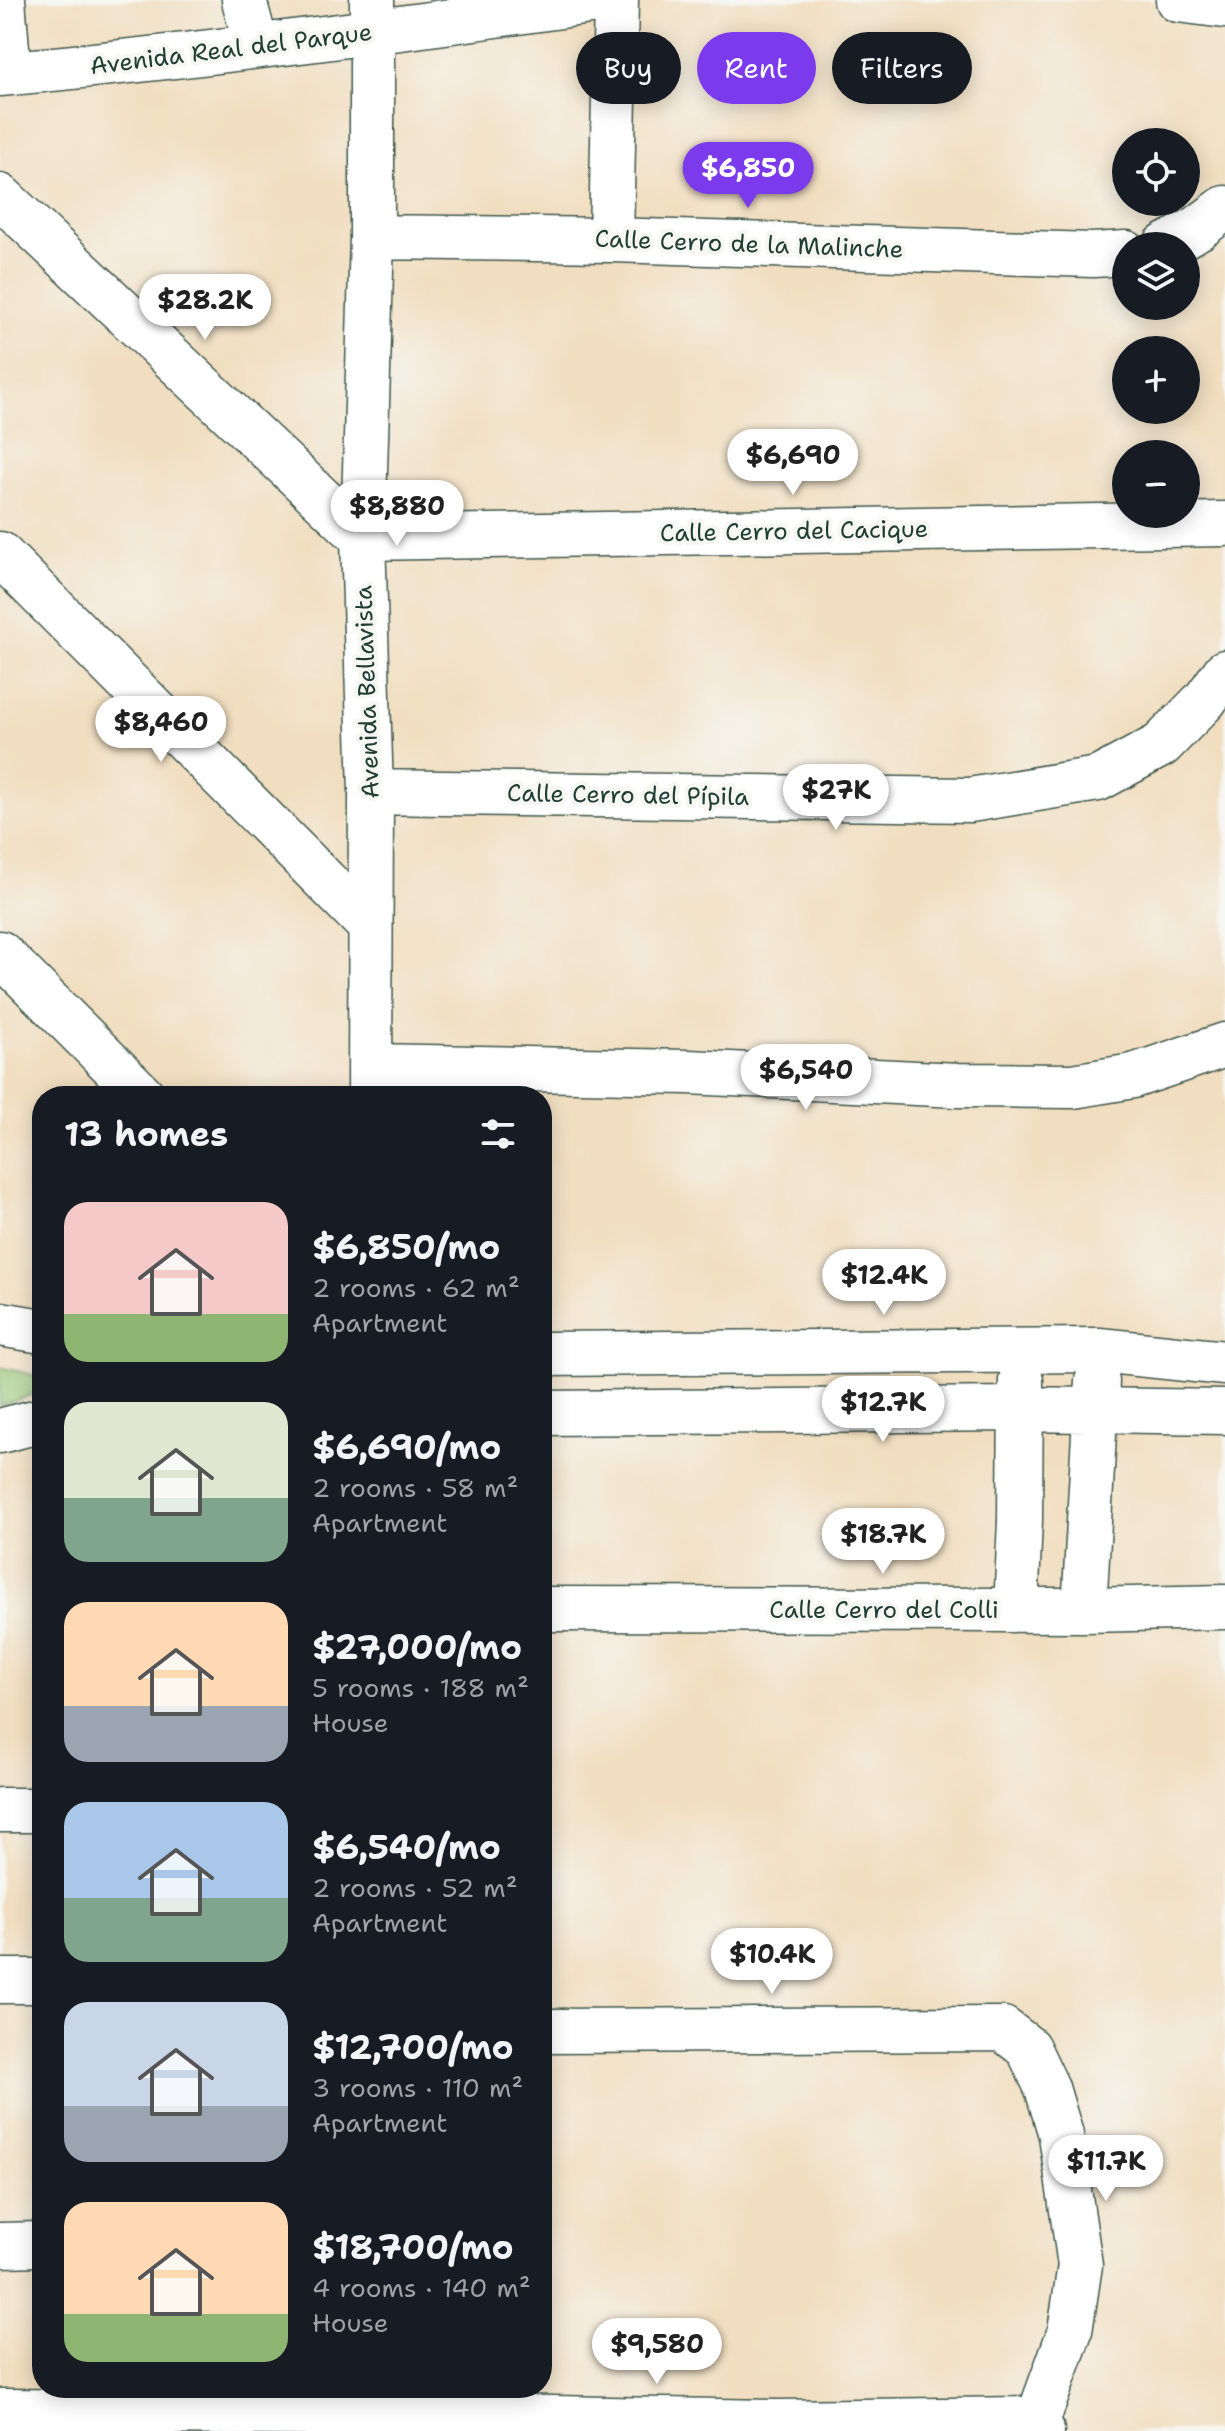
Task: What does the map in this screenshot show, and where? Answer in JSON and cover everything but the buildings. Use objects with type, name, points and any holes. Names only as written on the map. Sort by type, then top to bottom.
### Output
[{"type":"street","points":[[3,0],[4,73]]},
{"type":"street","points":[[244,0],[256,45]]},
{"type":"street","name":"Avenida Real del Parque","points":[[4,73],[199,55],[256,45],[372,16],[604,0]]},
{"type":"street","points":[[611,240],[616,0]]},
{"type":"street","points":[[1178,0],[1225,6]]},
{"type":"street","name":"Avenida Bellavista","points":[[370,1081],[371,792],[363,538],[372,237],[372,16]]},
{"type":"street","points":[[0,196],[363,538]]},
{"type":"street","points":[[1191,232],[1225,208]]},
{"type":"street","name":"Calle Cerro de la Malinche","points":[[372,237],[611,240],[1112,254]]},
{"type":"street","name":"Calle Cerro del Cacique","points":[[363,538],[1225,524]]},
{"type":"street","points":[[0,554],[370,926]]},
{"type":"street","name":"Calle Cerro del Pípila","points":[[371,792],[970,800],[1098,779],[1161,745],[1205,700],[1225,672]]},
{"type":"street","points":[[0,953],[133,1086]]},
{"type":"street","points":[[370,1081],[688,1072],[958,1085],[1073,1086],[1133,1076],[1225,1045]]},
{"type":"street","points":[[0,1324],[32,1329]]},
{"type":"street","points":[[1016,1610],[1022,1349]]},
{"type":"street","points":[[1084,1610],[1099,1350]]},
{"type":"street","points":[[552,1354],[1099,1350],[1224,1363]]},
{"type":"street","points":[[552,1413],[1020,1409],[1225,1412]]},
{"type":"street","points":[[0,1431],[32,1423]]},
{"type":"street","name":"Calle Cerro del Colli","points":[[552,1609],[1084,1610],[1225,1607]]},
{"type":"street","points":[[0,1810],[32,1810]]},
{"type":"street","points":[[0,1981],[32,1981]]},
{"type":"street","points":[[0,2411],[275,2411],[548,2425],[1040,2425],[1070,2331],[1080,2265],[1061,2135],[1047,2088],[1028,2048],[1003,2029],[552,2031]]},
{"type":"street","points":[[0,2245],[32,2244]]},
{"type":"green space","points":[[0,1367],[32,1375],[32,1395],[0,1406]]}]
